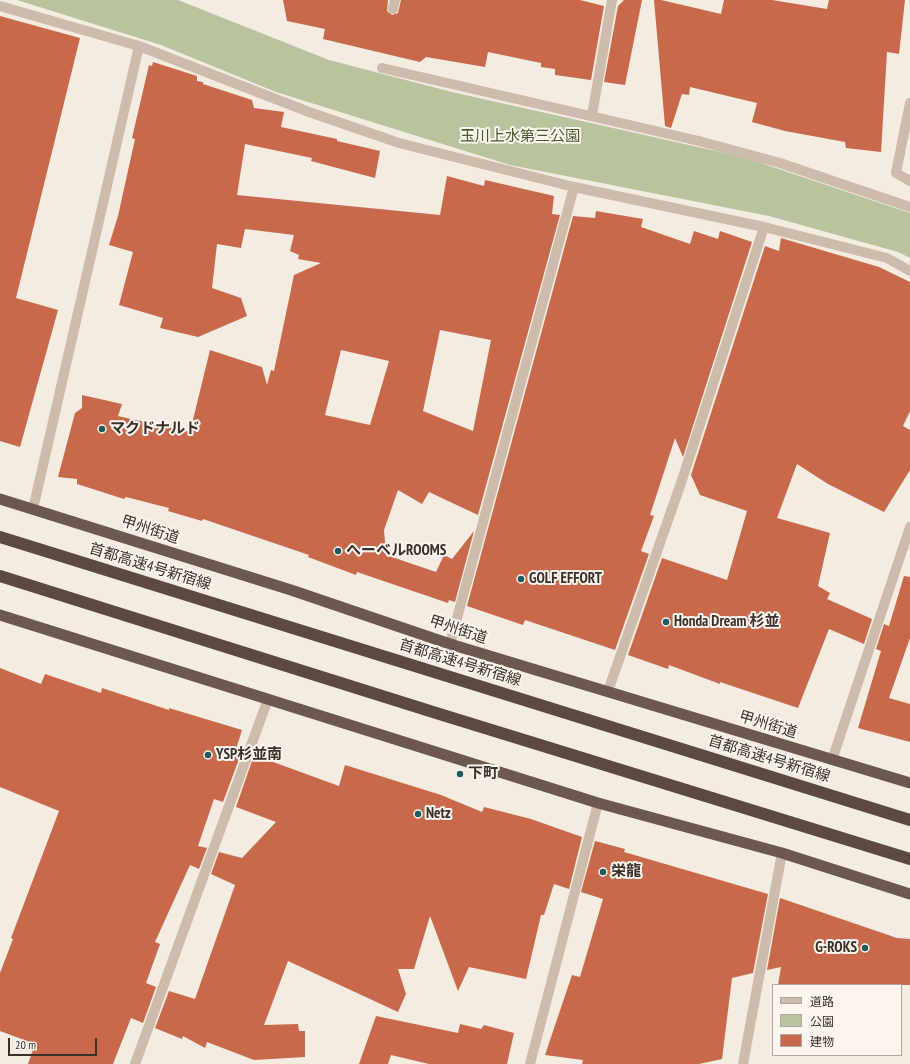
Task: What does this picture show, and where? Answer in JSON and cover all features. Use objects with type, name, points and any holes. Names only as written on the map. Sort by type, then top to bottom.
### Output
[{"type":"highway","name":"甲州街道","points":[[0,499],[291,590],[450,644],[910,783]]},
{"type":"highway","name":"首都高速4号新宿線","points":[[0,537],[910,820]]},
{"type":"highway","points":[[0,576],[425,710],[910,858]]},
{"type":"highway","points":[[0,615],[598,804],[782,853],[910,894]]},
{"type":"street","points":[[592,116],[612,0]]},
{"type":"street","points":[[0,6],[140,46],[301,109],[399,143],[574,187],[764,227],[887,258],[910,271]]},
{"type":"street","points":[[33,509],[140,46]]},
{"type":"street","points":[[382,68],[699,141],[780,163],[910,207]]},
{"type":"street","points":[[910,103],[896,173],[910,181]]},
{"type":"street","points":[[450,644],[574,187]]},
{"type":"street","points":[[608,691],[681,483],[764,227]]},
{"type":"street","points":[[832,760],[910,527]]},
{"type":"street","points":[[135,1064],[268,699]]},
{"type":"street","points":[[530,1064],[598,804]]},
{"type":"street","points":[[743,1064],[782,853]]},
{"type":"green space","name":"玉川上水第三公園","points":[[17,0],[178,0],[329,60],[452,92],[743,157],[910,213],[910,258],[898,252],[769,216],[510,165],[276,92],[161,45]]},
{"type":"building","points":[[283,0],[388,0],[387,11],[392,15],[398,13],[401,0],[580,0],[604,6],[591,80],[555,75],[555,69],[541,67],[541,63],[488,52],[485,67],[426,57],[420,62],[323,39],[325,29],[287,21]]},
{"type":"building","points":[[624,0],[642,0],[625,85],[604,82],[618,6]]},
{"type":"building","points":[[654,0],[661,0],[721,14],[724,0],[772,0],[827,9],[829,0],[905,0],[899,54],[887,52],[881,152],[846,148],[845,142],[785,131],[752,122],[757,103],[690,87],[689,95],[682,94],[671,128],[665,126]]},
{"type":"building","points":[[0,16],[80,38],[16,298],[58,310],[20,447],[0,441]]},
{"type":"building","points":[[153,62],[197,76],[197,81],[203,82],[203,84],[252,100],[254,108],[284,112],[281,127],[337,139],[337,141],[380,151],[375,178],[311,161],[312,158],[245,144],[237,195],[440,215],[447,176],[484,186],[485,180],[554,196],[552,214],[560,215],[478,515],[429,492],[422,504],[398,490],[384,530],[386,555],[436,572],[444,555],[452,559],[474,531],[455,602],[449,600],[448,603],[357,572],[356,575],[308,557],[309,555],[203,519],[202,521],[168,511],[169,508],[126,497],[124,499],[77,484],[77,479],[58,477],[75,413],[82,408],[82,395],[122,404],[118,416],[190,432],[210,350],[262,367],[267,385],[271,370],[274,371],[294,275],[321,263],[298,259],[299,255],[290,251],[294,235],[245,229],[241,248],[217,244],[212,288],[241,298],[247,316],[198,337],[160,328],[163,318],[119,305],[133,252],[109,245],[118,216],[135,139],[132,138],[149,65],[152,66]],"holes":[[[440,330],[491,340],[473,431],[423,411]],[[341,350],[389,361],[370,425],[325,415]]]},
{"type":"building","points":[[596,211],[643,219],[641,227],[690,244],[694,231],[718,239],[720,231],[752,242],[683,457],[675,438],[650,515],[654,516],[641,551],[649,554],[615,650],[525,620],[523,625],[467,606],[573,216],[595,218]]},
{"type":"building","points":[[781,238],[879,267],[910,282],[910,411],[903,426],[910,430],[910,470],[884,512],[828,484],[797,464],[777,518],[830,533],[818,586],[830,593],[827,599],[872,619],[864,644],[829,629],[798,708],[720,682],[720,684],[669,665],[668,669],[628,655],[662,558],[727,580],[747,511],[700,495],[691,475],[765,246],[779,251]]},
{"type":"building","points":[[904,576],[910,577],[910,638],[889,698],[910,704],[910,742],[858,728],[881,651],[876,649],[884,624],[889,626]]},
{"type":"building","points":[[0,668],[41,684],[45,674],[101,693],[102,688],[169,710],[169,708],[242,730],[236,749],[242,751],[223,802],[214,799],[198,846],[207,848],[199,869],[190,865],[155,942],[160,944],[146,983],[156,987],[143,1023],[131,1018],[113,1064],[28,1064],[35,1044],[0,1031],[0,973],[13,939],[11,938],[59,811],[0,787]]},
{"type":"building","points":[[254,755],[339,786],[345,765],[441,795],[482,812],[484,807],[531,819],[582,837],[569,889],[554,884],[544,915],[541,915],[526,979],[469,967],[458,991],[430,916],[414,969],[398,969],[406,994],[398,1012],[288,961],[264,1025],[298,1024],[299,1031],[305,1031],[305,1057],[254,1060],[207,1042],[205,1048],[183,1036],[182,1039],[155,1028],[169,991],[195,999],[235,885],[211,874],[219,852],[242,858],[276,822],[236,807]]},
{"type":"building","points":[[595,841],[625,849],[624,852],[768,894],[753,973],[732,978],[722,1059],[699,1064],[582,1064],[583,1060],[545,1055],[572,975],[580,977],[603,899],[581,892]]},
{"type":"building","points":[[780,898],[897,938],[910,939],[910,985],[778,984],[781,967],[767,970]]},
{"type":"building","points":[[376,1016],[458,1033],[460,1024],[481,1029],[484,1025],[514,1033],[507,1064],[429,1064],[391,1055],[388,1064],[359,1064]]},
{"type":"place","name":"マクドナルド","points":[[102,429]]},
{"type":"place","name":"へーベルROOMS","points":[[338,551]]},
{"type":"place","name":"GOLF EFFORT","points":[[521,579]]},
{"type":"place","name":"Honda Dream 杉並","points":[[666,622]]},
{"type":"place","name":"YSP杉並南","points":[[208,755]]},
{"type":"place","name":"下町","points":[[460,774]]},
{"type":"place","name":"Netz","points":[[418,814]]},
{"type":"place","name":"栄龍","points":[[603,872]]},
{"type":"place","name":"G-ROKS","points":[[865,948]]}]
